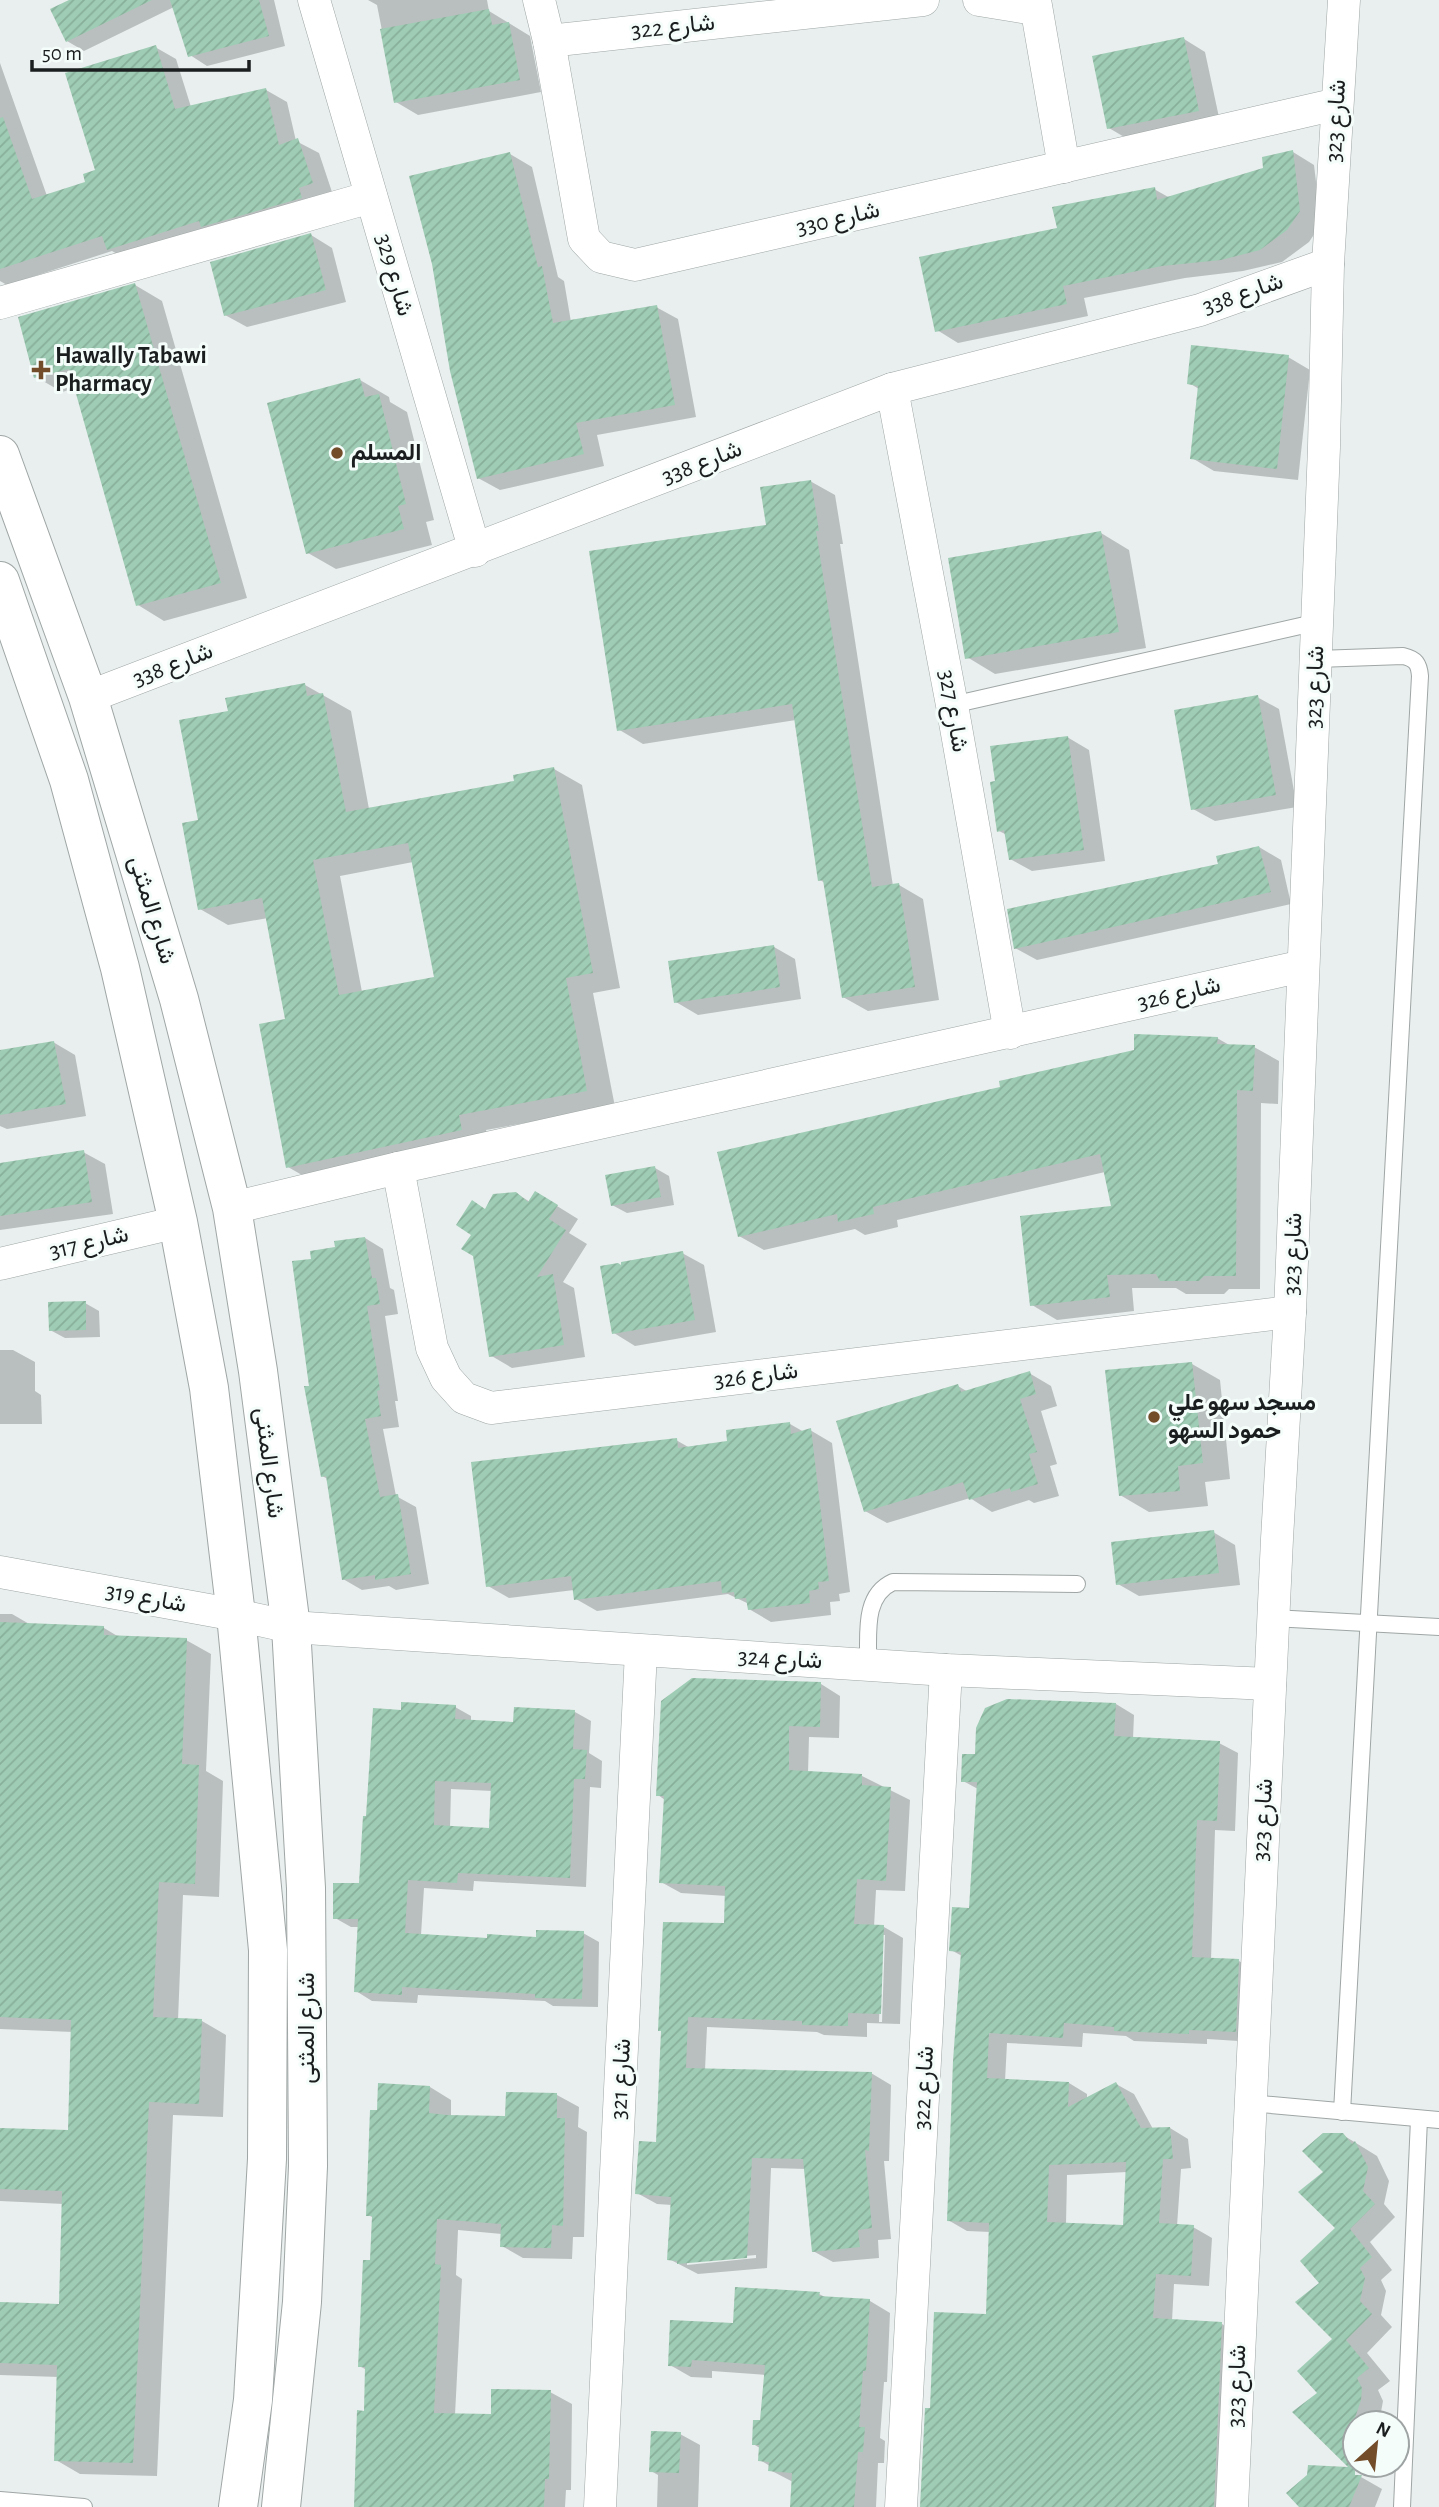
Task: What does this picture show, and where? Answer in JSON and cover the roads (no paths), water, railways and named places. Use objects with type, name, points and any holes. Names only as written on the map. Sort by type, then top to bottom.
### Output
[{"type":"street","name":"شارع 329","points":[[314,0],[475,551]]},
{"type":"street","name":"شارع 330","points":[[539,0],[549,41],[584,239],[601,257],[635,265],[1337,104]]},
{"type":"street","name":"شارع 322","points":[[549,41],[923,0]]},
{"type":"street","points":[[979,0],[1035,4],[1065,167]]},
{"type":"street","name":"شارع 323","points":[[1232,2507],[1249,2103],[1290,1312],[1317,659],[1328,264],[1344,0]]},
{"type":"street","points":[[0,303],[372,197]]},
{"type":"street","name":"شارع 338","points":[[88,697],[475,551],[892,389],[1200,310],[1328,264]]},
{"type":"street","name":"شارع 327","points":[[892,389],[1010,1033]]},
{"type":"street","name":"شارع المثنى","points":[[0,455],[88,697],[179,999],[232,1208],[258,1371],[291,1627],[306,1888],[308,2166],[302,2302],[281,2507]]},
{"type":"street","name":"شارع المثنى","points":[[0,581],[69,780],[120,968],[178,1222],[209,1388],[236,1615],[268,1950],[267,2159],[253,2400],[238,2507]]},
{"type":"street","name":"شارع 326","points":[[232,1208],[398,1168],[1303,966]]},
{"type":"street","name":"شارع 326","points":[[398,1168],[432,1348],[446,1378],[464,1398],[491,1408],[1290,1312]]},
{"type":"street","name":"شارع 317","points":[[0,1264],[178,1222]]},
{"type":"street","name":"شارع 319","points":[[0,1572],[291,1627]]},
{"type":"street","name":"شارع 324","points":[[291,1627],[946,1670],[1270,1684]]},
{"type":"street","name":"شارع 321","points":[[600,2507],[641,1651]]},
{"type":"street","name":"شارع 322","points":[[901,2507],[946,1670]]},
{"type":"lane","points":[[952,705],[1318,622]]},
{"type":"lane","points":[[1317,659],[1403,656],[1413,659],[1419,666],[1420,676],[1342,2112]]},
{"type":"lane","points":[[868,1665],[873,1600],[879,1591],[893,1582],[1077,1584]]},
{"type":"lane","points":[[1273,1618],[1439,1627]]},
{"type":"lane","points":[[1249,2103],[1439,2120]]},
{"type":"lane","points":[[1402,2507],[1419,2119]]},
{"type":"lane","points":[[0,2500],[84,2507]]},
{"type":"place","name":"Hawally Tabawi Pharmacy","points":[[41,370]]},
{"type":"place","name":"المسلم","points":[[337,453]]},
{"type":"place","name":"مسجد سهو علي حمود السهو","points":[[1154,1417]]}]
